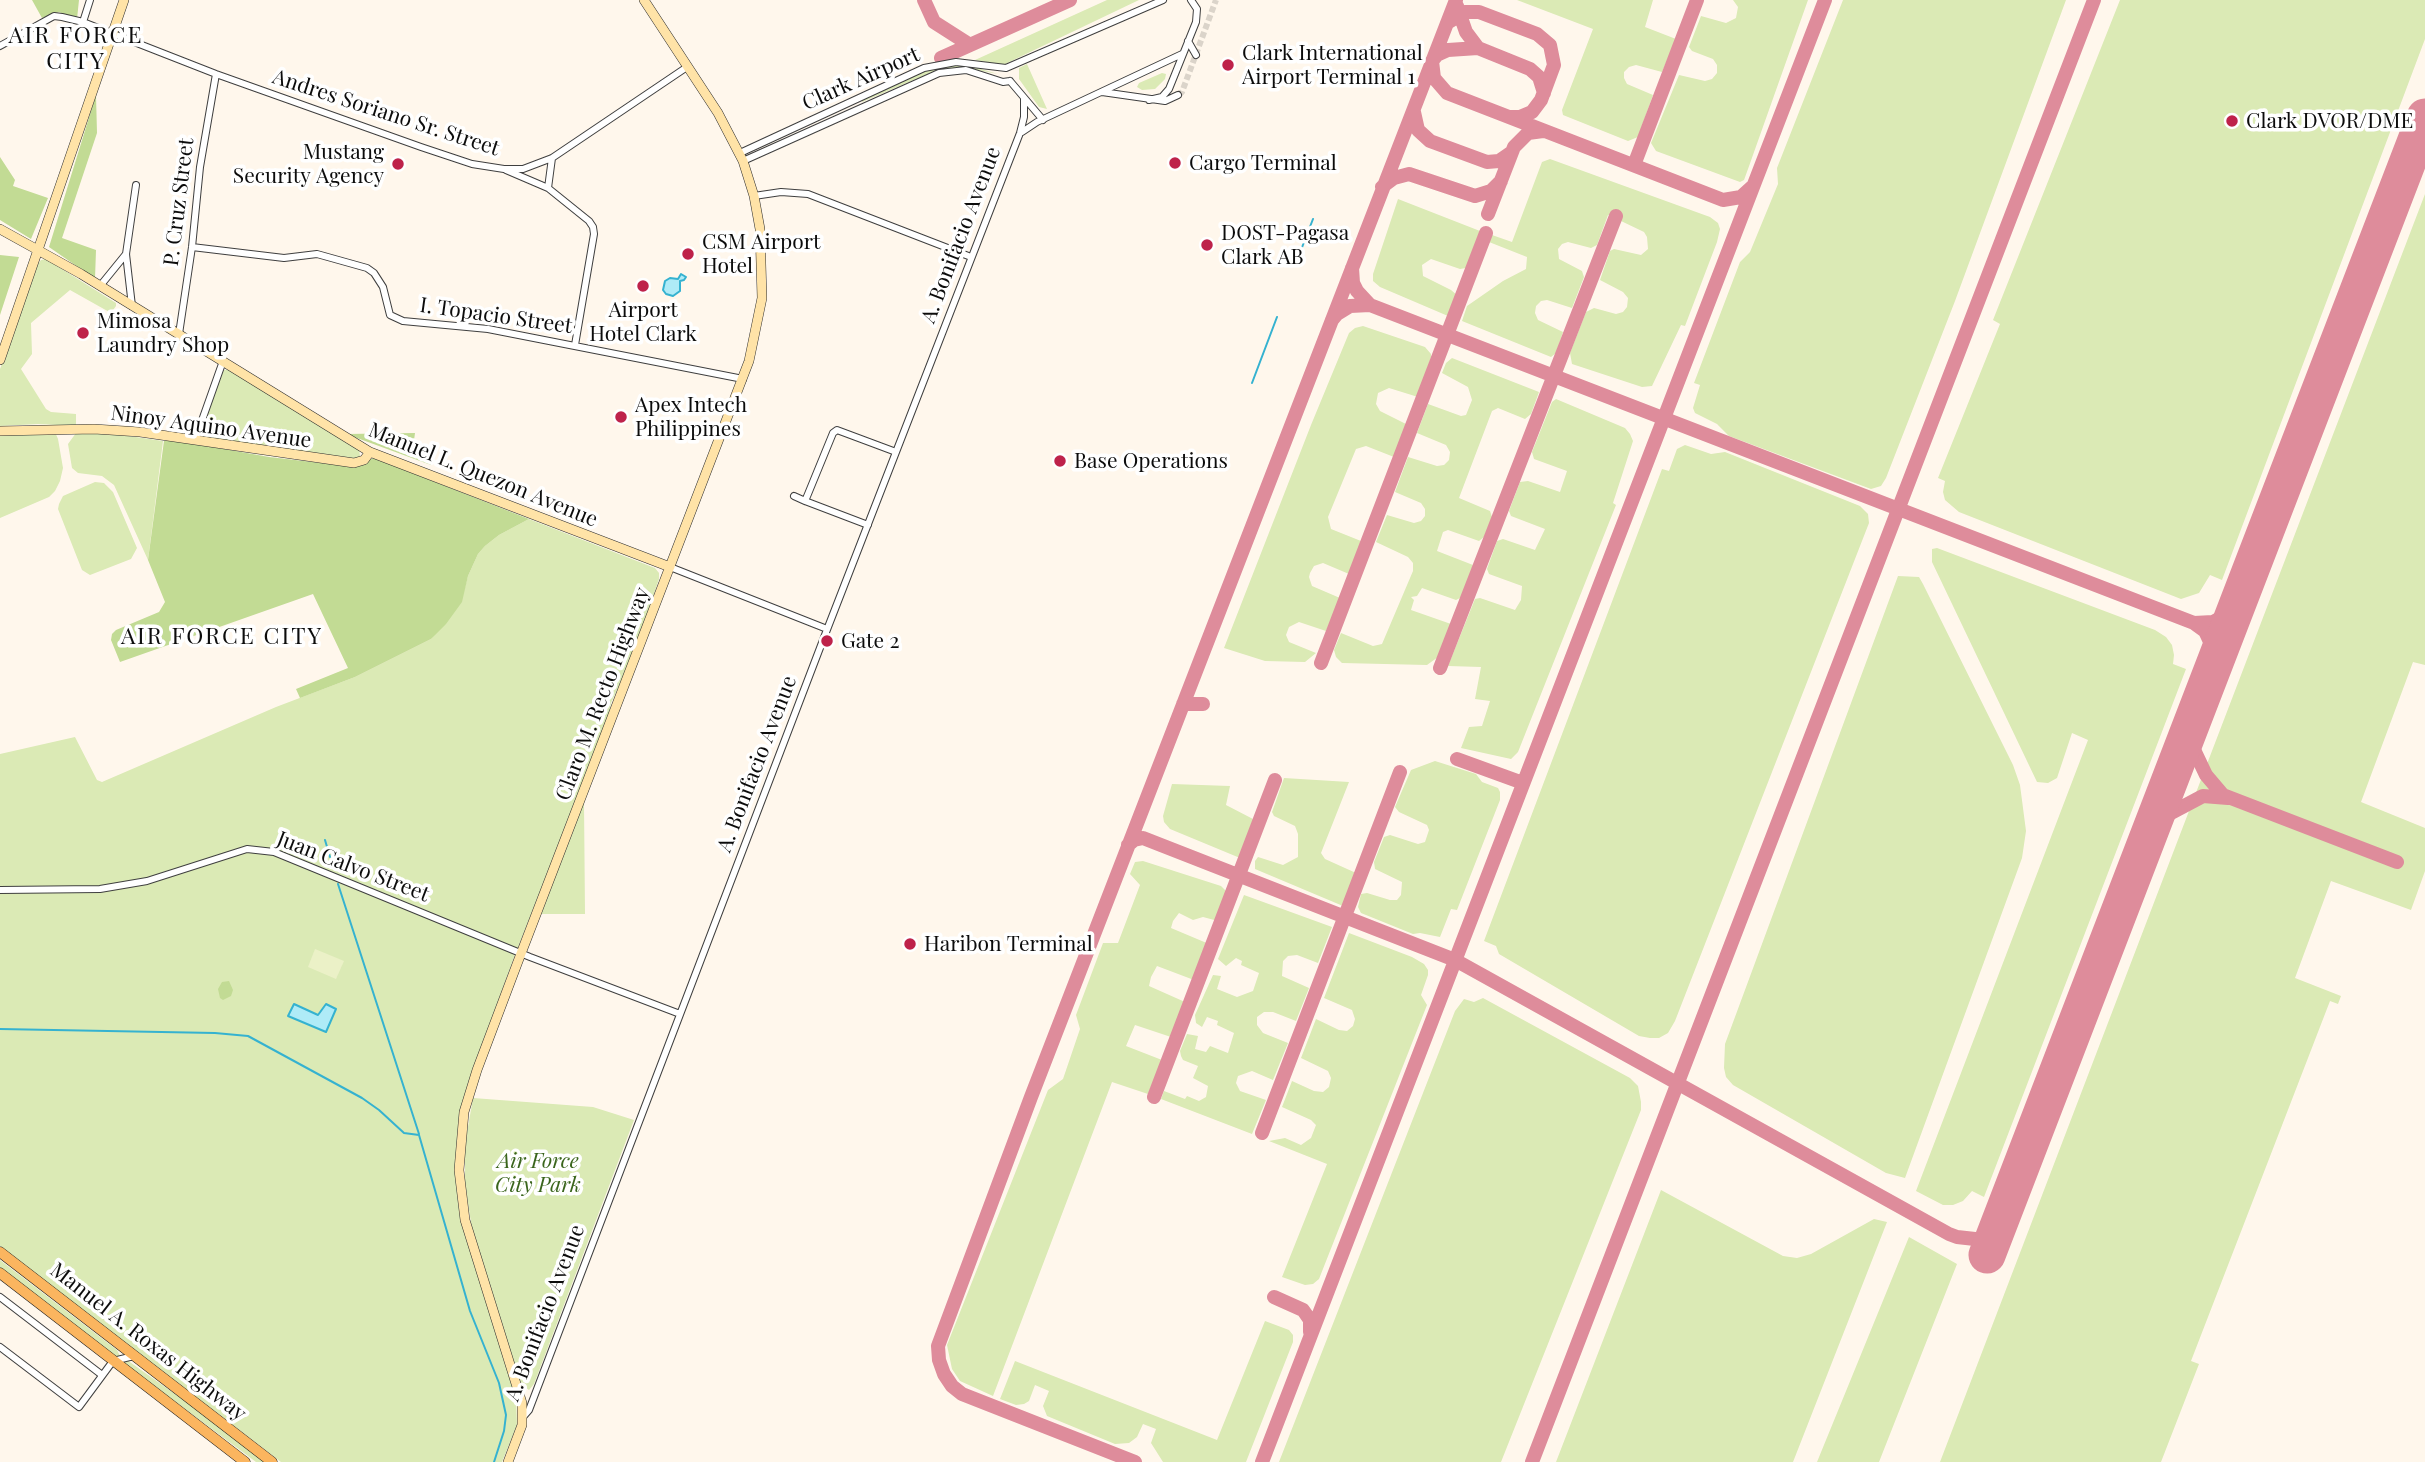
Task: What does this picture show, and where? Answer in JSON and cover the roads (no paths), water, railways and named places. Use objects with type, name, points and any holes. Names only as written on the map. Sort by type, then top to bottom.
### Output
[{"type":"main road","points":[[0,360],[4,339],[38,250],[124,0]]},
{"type":"main road","name":"Claro M. Recto Highway","points":[[522,1418],[517,1383],[468,1233],[462,1206],[459,1170],[467,1097],[670,567],[735,377],[754,347],[762,298],[760,229],[754,196],[742,157],[718,113],[644,0]]},
{"type":"main road","name":"Manuel L. Quezon Avenue","points":[[0,229],[100,286],[370,452],[670,567]]},
{"type":"main road","name":"Ninoy Aquino Avenue","points":[[0,431],[94,429],[140,432],[351,463],[362,462],[370,452]]},
{"type":"main road","name":"Manuel A. Roxas Highway","points":[[0,1252],[272,1462]]},
{"type":"main road","name":"Manuel A. Roxas Highway","points":[[0,1273],[245,1462]]},
{"type":"main road","name":"A. Bonifacio Avenue","points":[[508,1462],[522,1418]]},
{"type":"street","points":[[83,22],[90,0]]},
{"type":"street","points":[[1010,81],[1005,83],[1000,80],[999,73],[1163,0]]},
{"type":"street","points":[[1149,100],[1166,93],[1188,41],[1197,15],[1191,0]]},
{"type":"street","name":"Andres Soriano Sr. Street","points":[[0,46],[54,16],[83,22],[216,74],[472,164],[504,169],[523,169],[552,158],[687,67]]},
{"type":"street","points":[[1188,41],[1196,55]]},
{"type":"street","points":[[1020,133],[1182,54]]},
{"type":"street","name":"Clark Airport","points":[[742,157],[857,100],[936,65],[967,62],[1004,69]]},
{"type":"street","points":[[1004,69],[1012,72],[1010,81]]},
{"type":"street","name":"Clark Airport","points":[[742,157],[939,73],[966,70],[1000,80]]},
{"type":"street","name":"P. Cruz Street","points":[[178,334],[192,247],[200,167],[216,74]]},
{"type":"street","points":[[1010,81],[1043,120]]},
{"type":"street","points":[[1102,92],[1165,102],[1178,95]]},
{"type":"street","name":"A. Bonifacio Avenue","points":[[522,1418],[529,1410],[827,629],[1020,133],[1024,117],[1024,98]]},
{"type":"street","points":[[857,100],[861,107]]},
{"type":"street","points":[[548,188],[552,158]]},
{"type":"street","points":[[504,169],[548,188],[593,227],[575,345]]},
{"type":"street","points":[[132,306],[126,254],[136,185]]},
{"type":"street","points":[[754,196],[781,192],[808,194],[971,257]]},
{"type":"street","name":"I. Topacio Street","points":[[192,247],[284,258],[317,254],[367,268],[374,273],[383,287],[390,315],[403,321],[467,326],[735,377]]},
{"type":"street","points":[[100,286],[126,254]]},
{"type":"street","points":[[195,440],[223,361]]},
{"type":"street","points":[[805,501],[835,431],[839,430],[896,452]]},
{"type":"street","points":[[794,496],[868,525]]},
{"type":"street","name":"Manuel L. Quezon Avenue","points":[[670,567],[827,629]]},
{"type":"street","name":"Juan Calvo Street","points":[[0,890],[100,889],[147,881],[236,852],[256,849],[274,852],[521,954],[680,1014]]},
{"type":"street","points":[[0,1297],[102,1375]]},
{"type":"street","points":[[0,1347],[79,1407],[114,1361],[125,1356],[134,1356]]},
{"type":"water","points":[[681,274],[686,277],[680,281],[680,291],[673,296],[666,294],[663,290],[665,281],[670,278],[678,279]]},
{"type":"water","points":[[294,1004],[318,1015],[326,1004],[336,1009],[326,1032],[288,1016]]},
{"type":"waterway","points":[[1301,250],[1313,219]]},
{"type":"waterway","points":[[1252,383],[1277,317]]},
{"type":"waterway","points":[[325,840],[330,857]]},
{"type":"waterway","points":[[338,884],[419,1134]]},
{"type":"waterway","points":[[0,1029],[248,1036],[362,1098],[404,1133],[419,1135],[470,1311],[499,1383],[506,1415],[494,1462]]},
{"type":"tunnel","points":[[1178,95],[1182,92],[1216,0]]},
{"type":"place","name":"Clark International Airport Terminal 1","points":[[1228,65]]},
{"type":"place","name":"Clark DVOR/DME","points":[[2232,121]]},
{"type":"place","name":"Cargo Terminal","points":[[1175,163]]},
{"type":"place","name":"Mustang Security Agency","points":[[398,164]]},
{"type":"place","name":"DOST-Pagasa Clark AB","points":[[1207,245]]},
{"type":"place","name":"CSM Airport Hotel","points":[[688,254]]},
{"type":"place","name":"Airport Hotel Clark","points":[[643,286]]},
{"type":"place","name":"Mimosa Laundry Shop","points":[[83,333]]},
{"type":"place","name":"Apex Intech Philippines","points":[[621,417]]},
{"type":"place","name":"Base Operations","points":[[1060,461]]},
{"type":"place","name":"Gate 2","points":[[827,641]]},
{"type":"place","name":"Haribon Terminal","points":[[910,944]]},
{"type":"district","name":"AIR FORCE CITY","points":[[76,49]]},
{"type":"district","name":"AIR FORCE CITY","points":[[222,637]]},
{"type":"park label","name":"Air Force City Park","points":[[538,1173]]}]
